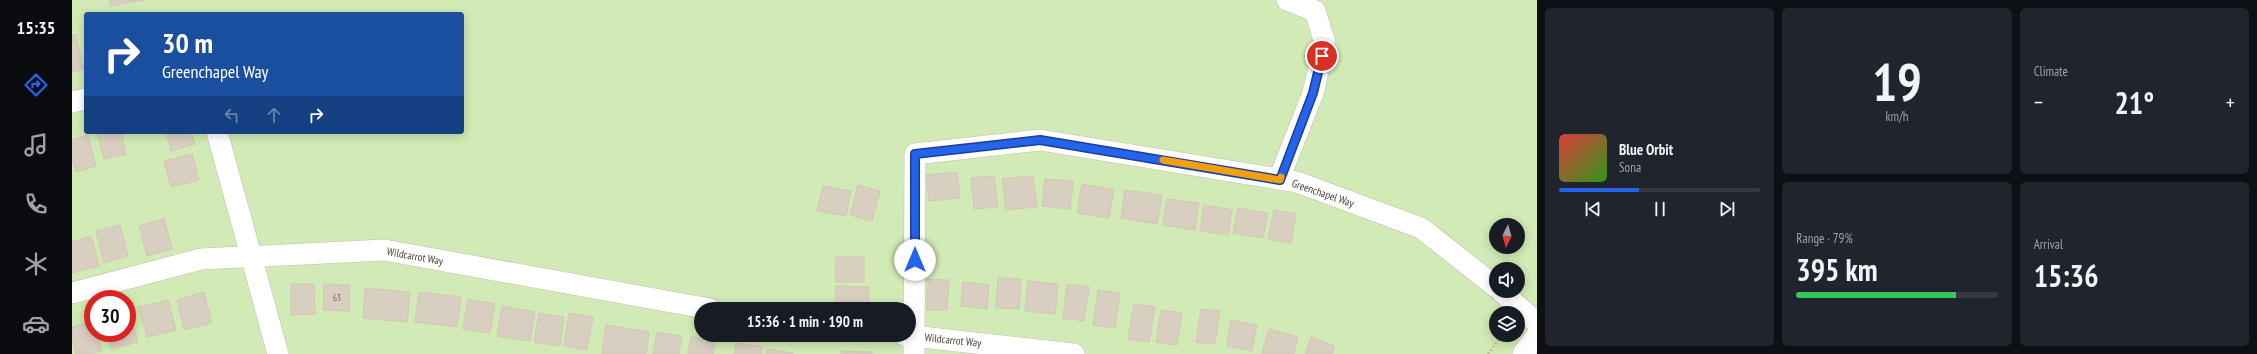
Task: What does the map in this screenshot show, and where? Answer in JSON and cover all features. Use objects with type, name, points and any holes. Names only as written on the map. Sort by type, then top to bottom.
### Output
[{"type":"street","points":[[1280,180],[1313,93],[1325,43],[1315,11],[1287,0]]},
{"type":"street","points":[[72,102],[84,99]]},
{"type":"street","points":[[218,134],[278,354]]},
{"type":"street","name":"Greenchapel Way","points":[[912,302],[915,154],[1040,140],[1297,182],[1421,228],[1489,281]]},
{"type":"street","name":"Wildcarrot Way","points":[[72,293],[201,259],[384,250],[694,306]]},
{"type":"street","points":[[1509,298],[1537,323]]},
{"type":"street","points":[[1523,354],[1537,335]]},
{"type":"street","name":"Wildcarrot Way","points":[[911,342],[1074,354]]},
{"type":"path","points":[[1488,354],[1497,342]]},
{"type":"green space","points":[[72,0],[1537,0],[1537,354],[72,354]]},
{"type":"building","points":[[109,0],[144,0],[110,6]]},
{"type":"building","points":[[75,34],[84,69],[72,72],[72,35]]},
{"type":"building","points":[[98,134],[121,134],[126,154],[104,159]]},
{"type":"building","points":[[167,134],[192,134],[195,144],[171,151]]},
{"type":"building","points":[[88,135],[96,166],[76,172],[72,158],[72,140]]},
{"type":"building","points":[[192,154],[199,180],[171,187],[164,161]]},
{"type":"building","points":[[957,172],[960,198],[929,201],[926,175]]},
{"type":"building","points":[[994,176],[998,207],[974,209],[971,178]]},
{"type":"building","points":[[1033,176],[1037,207],[1006,210],[1002,179]]},
{"type":"building","points":[[1045,179],[1073,181],[1070,209],[1042,206]]},
{"type":"building","points":[[1082,184],[1114,190],[1109,218],[1077,213]]},
{"type":"building","points":[[858,185],[880,191],[872,221],[850,215]]},
{"type":"building","points":[[823,186],[851,191],[846,216],[817,211]]},
{"type":"building","points":[[1125,190],[1162,195],[1157,224],[1121,218]]},
{"type":"building","points":[[1167,199],[1199,203],[1195,230],[1163,225]]},
{"type":"building","points":[[1204,205],[1232,210],[1228,235],[1200,231]]},
{"type":"building","points":[[1238,208],[1268,213],[1263,238],[1233,233]]},
{"type":"building","points":[[1274,210],[1296,214],[1291,243],[1268,239]]},
{"type":"building","points":[[164,219],[172,249],[147,256],[139,226]]},
{"type":"building","points":[[120,225],[128,256],[104,263],[96,231]]},
{"type":"building","points":[[91,236],[99,266],[72,273],[72,242]]},
{"type":"building","points":[[836,257],[864,257],[864,282],[836,282]]},
{"type":"building","points":[[998,278],[1021,279],[1019,309],[996,308]]},
{"type":"building","points":[[928,279],[949,280],[947,310],[927,310]]},
{"type":"building","points":[[1028,281],[1058,284],[1055,314],[1025,311]]},
{"type":"building","points":[[963,282],[989,285],[987,309],[961,306]]},
{"type":"building","points":[[291,284],[314,284],[315,314],[291,315]]},
{"type":"building","points":[[324,284],[350,285],[349,311],[323,310]]},
{"type":"building","points":[[1067,284],[1089,287],[1084,321],[1063,318]]},
{"type":"building","points":[[836,286],[869,287],[868,302],[836,302]]},
{"type":"building","points":[[365,288],[410,292],[407,322],[363,318]]},
{"type":"building","points":[[1098,290],[1120,293],[1115,328],[1093,325]]},
{"type":"building","points":[[204,292],[212,323],[184,330],[177,300]]},
{"type":"building","points":[[419,292],[461,297],[457,327],[415,322]]},
{"type":"building","points":[[468,299],[495,304],[490,333],[463,329]]},
{"type":"building","points":[[168,300],[176,330],[147,337],[139,307]]},
{"type":"building","points":[[1134,304],[1155,307],[1149,342],[1128,339]]},
{"type":"building","points":[[502,306],[535,312],[530,341],[497,336]]},
{"type":"building","points":[[1201,309],[1220,311],[1215,344],[1196,342]]},
{"type":"building","points":[[1161,310],[1182,313],[1177,345],[1156,342]]},
{"type":"building","points":[[539,313],[564,317],[560,346],[534,342]]},
{"type":"building","points":[[569,313],[593,317],[587,350],[564,346]]},
{"type":"building","points":[[1231,320],[1257,325],[1252,351],[1227,346]]},
{"type":"building","points":[[84,324],[84,342],[100,342],[102,351],[90,354],[76,354],[72,340],[72,327]]},
{"type":"building","points":[[606,325],[649,332],[646,354],[602,354]]},
{"type":"building","points":[[1269,329],[1298,337],[1294,354],[1262,354]]},
{"type":"building","points":[[657,332],[682,336],[679,354],[653,354]]},
{"type":"building","points":[[136,335],[138,342],[112,349],[110,342],[136,342]]},
{"type":"building","points":[[691,337],[694,337],[694,342],[716,342],[713,354],[688,354]]},
{"type":"building","points":[[1311,337],[1335,346],[1332,354],[1305,354]]},
{"type":"building","points":[[736,343],[763,347],[761,354],[734,354]]},
{"type":"building","points":[[767,349],[793,353],[793,354],[766,354]]},
{"type":"building","points":[[841,351],[872,352],[872,354],[841,354]]},
{"type":"slow traffic","points":[[1163,160],[1280,180],[1281,177]]},
{"type":"route","points":[[915,260],[915,154],[1040,140],[1280,180],[1313,93],[1322,56]]}]
